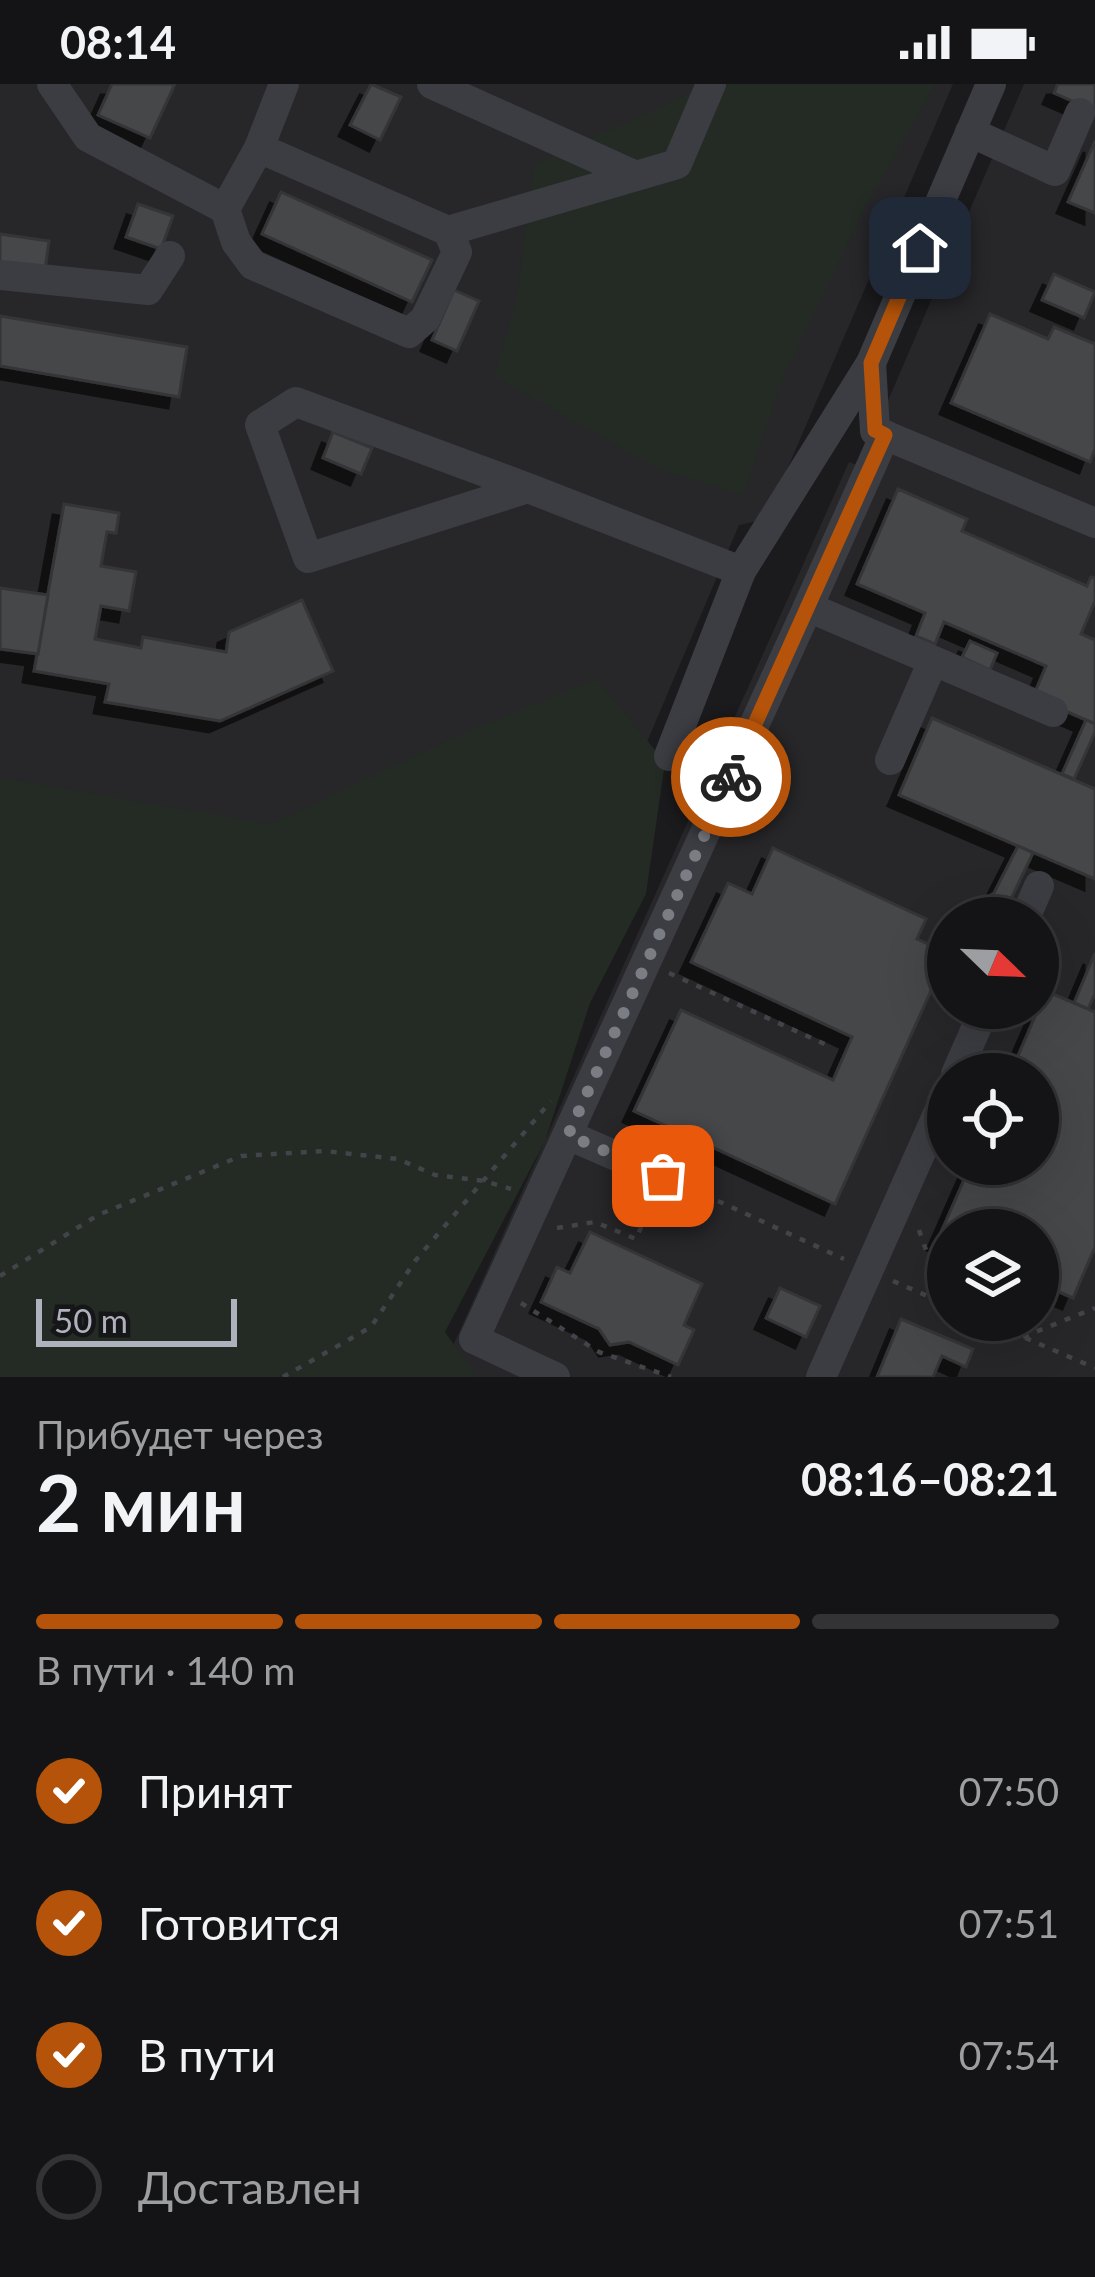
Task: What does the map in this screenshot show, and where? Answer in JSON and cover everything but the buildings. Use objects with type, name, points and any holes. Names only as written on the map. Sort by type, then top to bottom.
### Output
[{"type":"lane","points":[[225,209],[259,148],[284,84]]},
{"type":"lane","points":[[432,84],[636,176]]},
{"type":"lane","points":[[259,148],[448,231],[676,164],[711,84]]},
{"type":"lane","points":[[669,757],[741,572],[871,363],[991,84]]},
{"type":"lane","points":[[62,90],[88,137],[225,209],[236,242],[254,265],[409,333],[425,319],[457,252],[448,231]]},
{"type":"lane","points":[[970,132],[1054,171],[1081,112]]},
{"type":"lane","points":[[0,275],[148,290],[170,256]]},
{"type":"lane","points":[[871,363],[875,430],[1095,523]]},
{"type":"lane","points":[[528,488],[308,558],[260,425],[296,402],[528,488],[741,572]]},
{"type":"lane","points":[[555,1377],[474,1340],[885,435]]},
{"type":"lane","points":[[808,607],[1053,712]]},
{"type":"lane","points":[[890,760],[933,661]]},
{"type":"lane","points":[[1034,897],[1039,886]]},
{"type":"lane","points":[[568,1135],[692,1189]]},
{"type":"lane","points":[[821,1377],[927,1138]]},
{"type":"path","points":[[647,964],[831,1047]]},
{"type":"path","points":[[284,1377],[370,1327],[415,1261],[537,1112],[554,1099]]},
{"type":"path","points":[[0,1276],[98,1215],[242,1156],[344,1153],[398,1159],[435,1175],[484,1181],[540,1198]]},
{"type":"path","points":[[555,1229],[595,1222],[636,1239],[663,1176]]},
{"type":"path","points":[[692,1189],[927,1296]]},
{"type":"path","points":[[917,1225],[927,1252]]},
{"type":"path","points":[[529,1286],[520,1304],[599,1352],[671,1377]]},
{"type":"path","points":[[1059,1322],[1095,1308]]},
{"type":"path","points":[[1034,1341],[1095,1368]]},
{"type":"shaded area","points":[[0,84],[953,84],[773,502],[757,521],[739,525],[497,1096],[0,934]]},
{"type":"shaded area","points":[[711,84],[935,84],[864,209],[781,382],[743,495],[661,470],[494,376],[516,303],[535,164]]},
{"type":"shaded area","points":[[1024,84],[1095,84],[1095,1377],[439,1377],[849,462],[859,466]]},
{"type":"shaded area","points":[[596,679],[665,762],[646,894],[590,1003],[545,1141],[445,1332],[477,1377],[0,1377],[0,778],[271,824],[464,733]]},
{"type":"way so far","points":[[663,1176],[568,1135],[731,777]]},
{"type":"route","points":[[731,777],[885,435],[875,430],[871,363],[920,248]]}]
